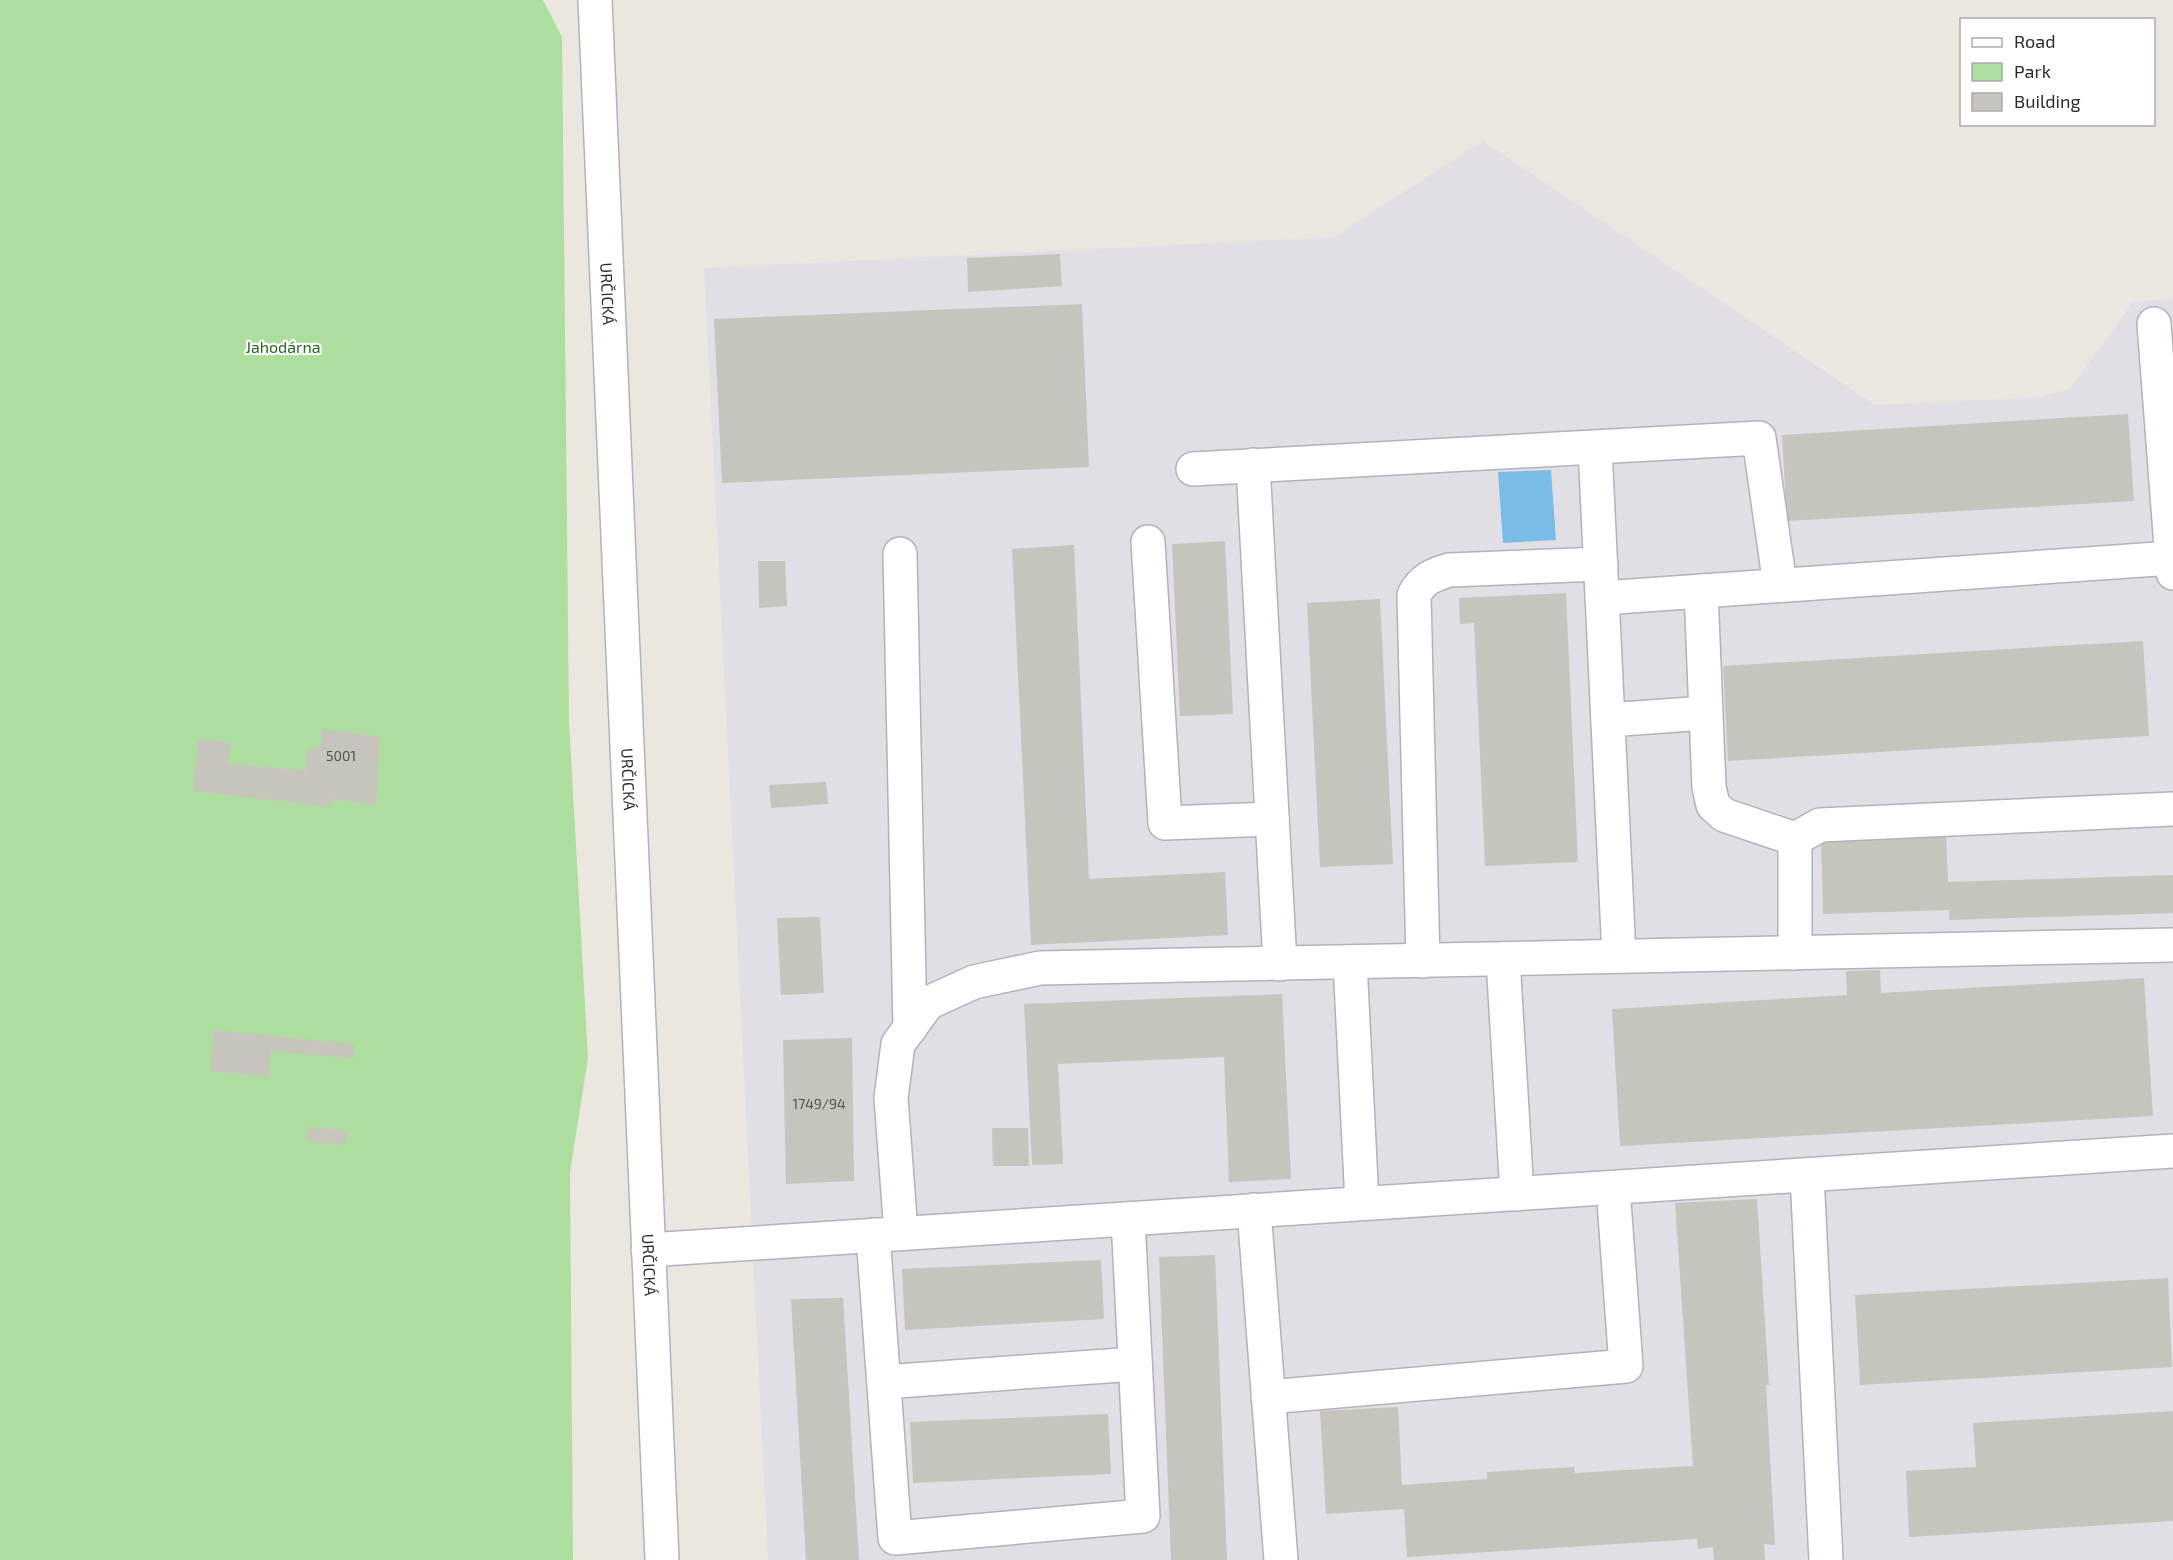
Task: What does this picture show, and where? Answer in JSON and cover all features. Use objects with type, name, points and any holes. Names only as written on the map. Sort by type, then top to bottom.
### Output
[{"type":"street","name":"URČICKÁ","points":[[595,0],[662,1560]]},
{"type":"street","points":[[1602,598],[1780,585],[2172,565],[2154,324]]},
{"type":"street","points":[[1192,469],[1759,438],[1780,585]]},
{"type":"street","points":[[1595,447],[1619,956]]},
{"type":"street","points":[[1253,465],[1280,964]]},
{"type":"street","points":[[1148,542],[1165,823],[1272,819]]},
{"type":"street","points":[[900,554],[910,1028]]},
{"type":"street","points":[[1423,961],[1414,595],[1420,584],[1431,576],[1449,570],[1601,564]]},
{"type":"street","points":[[1701,591],[1708,786],[1713,805],[1724,815],[1795,840]]},
{"type":"street","points":[[1608,720],[1705,713]]},
{"type":"street","points":[[1795,840],[1820,825],[2173,809]]},
{"type":"street","points":[[1795,840],[1795,953]]},
{"type":"street","points":[[1128,1218],[1143,1516],[895,1538],[884,1382],[891,1098],[898,1044],[928,1003],[974,982],[1040,969],[2173,945]]},
{"type":"street","points":[[1503,959],[1517,1194]]},
{"type":"street","points":[[1350,962],[1362,1203]]},
{"type":"street","points":[[648,1250],[2173,1151]]},
{"type":"street","points":[[1807,1175],[1826,1560]]},
{"type":"street","points":[[1268,1397],[1626,1366],[1613,1188]]},
{"type":"street","points":[[1254,1210],[1281,1560]]},
{"type":"street","points":[[884,1382],[1135,1364]]},
{"type":"shaded area","points":[[1483,141],[1875,405],[2040,397],[2070,389],[2133,302],[2173,298],[2173,1560],[768,1560],[704,268],[1334,237]]},
{"type":"green space","name":"Jahodárna","points":[[0,0],[543,0],[562,37],[569,721],[588,1058],[570,1172],[573,1560],[0,1560]]},
{"type":"water","points":[[1551,470],[1556,540],[1503,543],[1498,472]]},
{"type":"building","points":[[1060,254],[1062,286],[968,292],[967,258]]},
{"type":"building","points":[[1082,304],[1089,467],[722,483],[714,319]]},
{"type":"building","points":[[2128,414],[2134,501],[1787,521],[1782,435]]},
{"type":"building","points":[[1225,541],[1233,714],[1180,716],[1172,544]]},
{"type":"building","points":[[1074,545],[1089,879],[1225,872],[1228,935],[1031,945],[1012,549]]},
{"type":"building","points":[[758,561],[785,561],[787,606],[759,608]]},
{"type":"building","points":[[1566,593],[1578,862],[1485,866],[1474,623],[1460,624],[1459,598]]},
{"type":"building","points":[[1380,599],[1393,864],[1320,867],[1307,603]]},
{"type":"building","points":[[2143,641],[2149,736],[1728,761],[1723,666]]},
{"type":"building","points":[[322,729],[380,736],[376,805],[332,799],[331,807],[193,791],[198,739],[231,742],[228,763],[306,771],[307,748],[320,749]]},
{"type":"building","points":[[826,782],[828,804],[771,808],[769,785]]},
{"type":"building","points":[[1946,835],[1948,882],[2173,875],[2173,913],[1949,920],[1949,910],[1823,914],[1821,839]]},
{"type":"building","points":[[820,917],[824,993],[781,995],[777,918]]},
{"type":"building","points":[[1880,970],[1881,993],[2144,978],[2153,1116],[1620,1146],[1612,1009],[1847,995],[1846,971]]},
{"type":"building","points":[[1282,994],[1291,1179],[1229,1182],[1224,1057],[1058,1064],[1063,1164],[1032,1165],[1024,1004]]},
{"type":"building","points":[[214,1030],[355,1044],[353,1059],[271,1051],[269,1077],[210,1071]]},
{"type":"building","points":[[852,1038],[854,1181],[786,1184],[783,1040]]},
{"type":"building","points":[[308,1127],[347,1130],[346,1145],[307,1141]]},
{"type":"building","points":[[992,1128],[1028,1128],[1029,1166],[993,1166]]},
{"type":"building","points":[[1757,1199],[1769,1385],[1766,1385],[1775,1545],[1764,1544],[1765,1560],[1714,1560],[1713,1547],[1698,1549],[1697,1539],[1407,1557],[1404,1509],[1326,1514],[1320,1411],[1398,1407],[1402,1485],[1487,1479],[1487,1472],[1574,1467],[1575,1473],[1693,1466],[1675,1203]]},
{"type":"building","points":[[1215,1255],[1227,1560],[1171,1560],[1159,1257]]},
{"type":"building","points":[[1101,1260],[1104,1319],[905,1330],[902,1269]]},
{"type":"building","points":[[2168,1278],[2172,1367],[1860,1385],[1855,1295]]},
{"type":"building","points":[[843,1298],[859,1560],[806,1560],[791,1299]]},
{"type":"building","points":[[2173,1411],[2173,1521],[1909,1537],[1906,1471],[1976,1467],[1973,1423]]},
{"type":"building","points":[[1108,1414],[1111,1474],[913,1483],[910,1422]]}]
